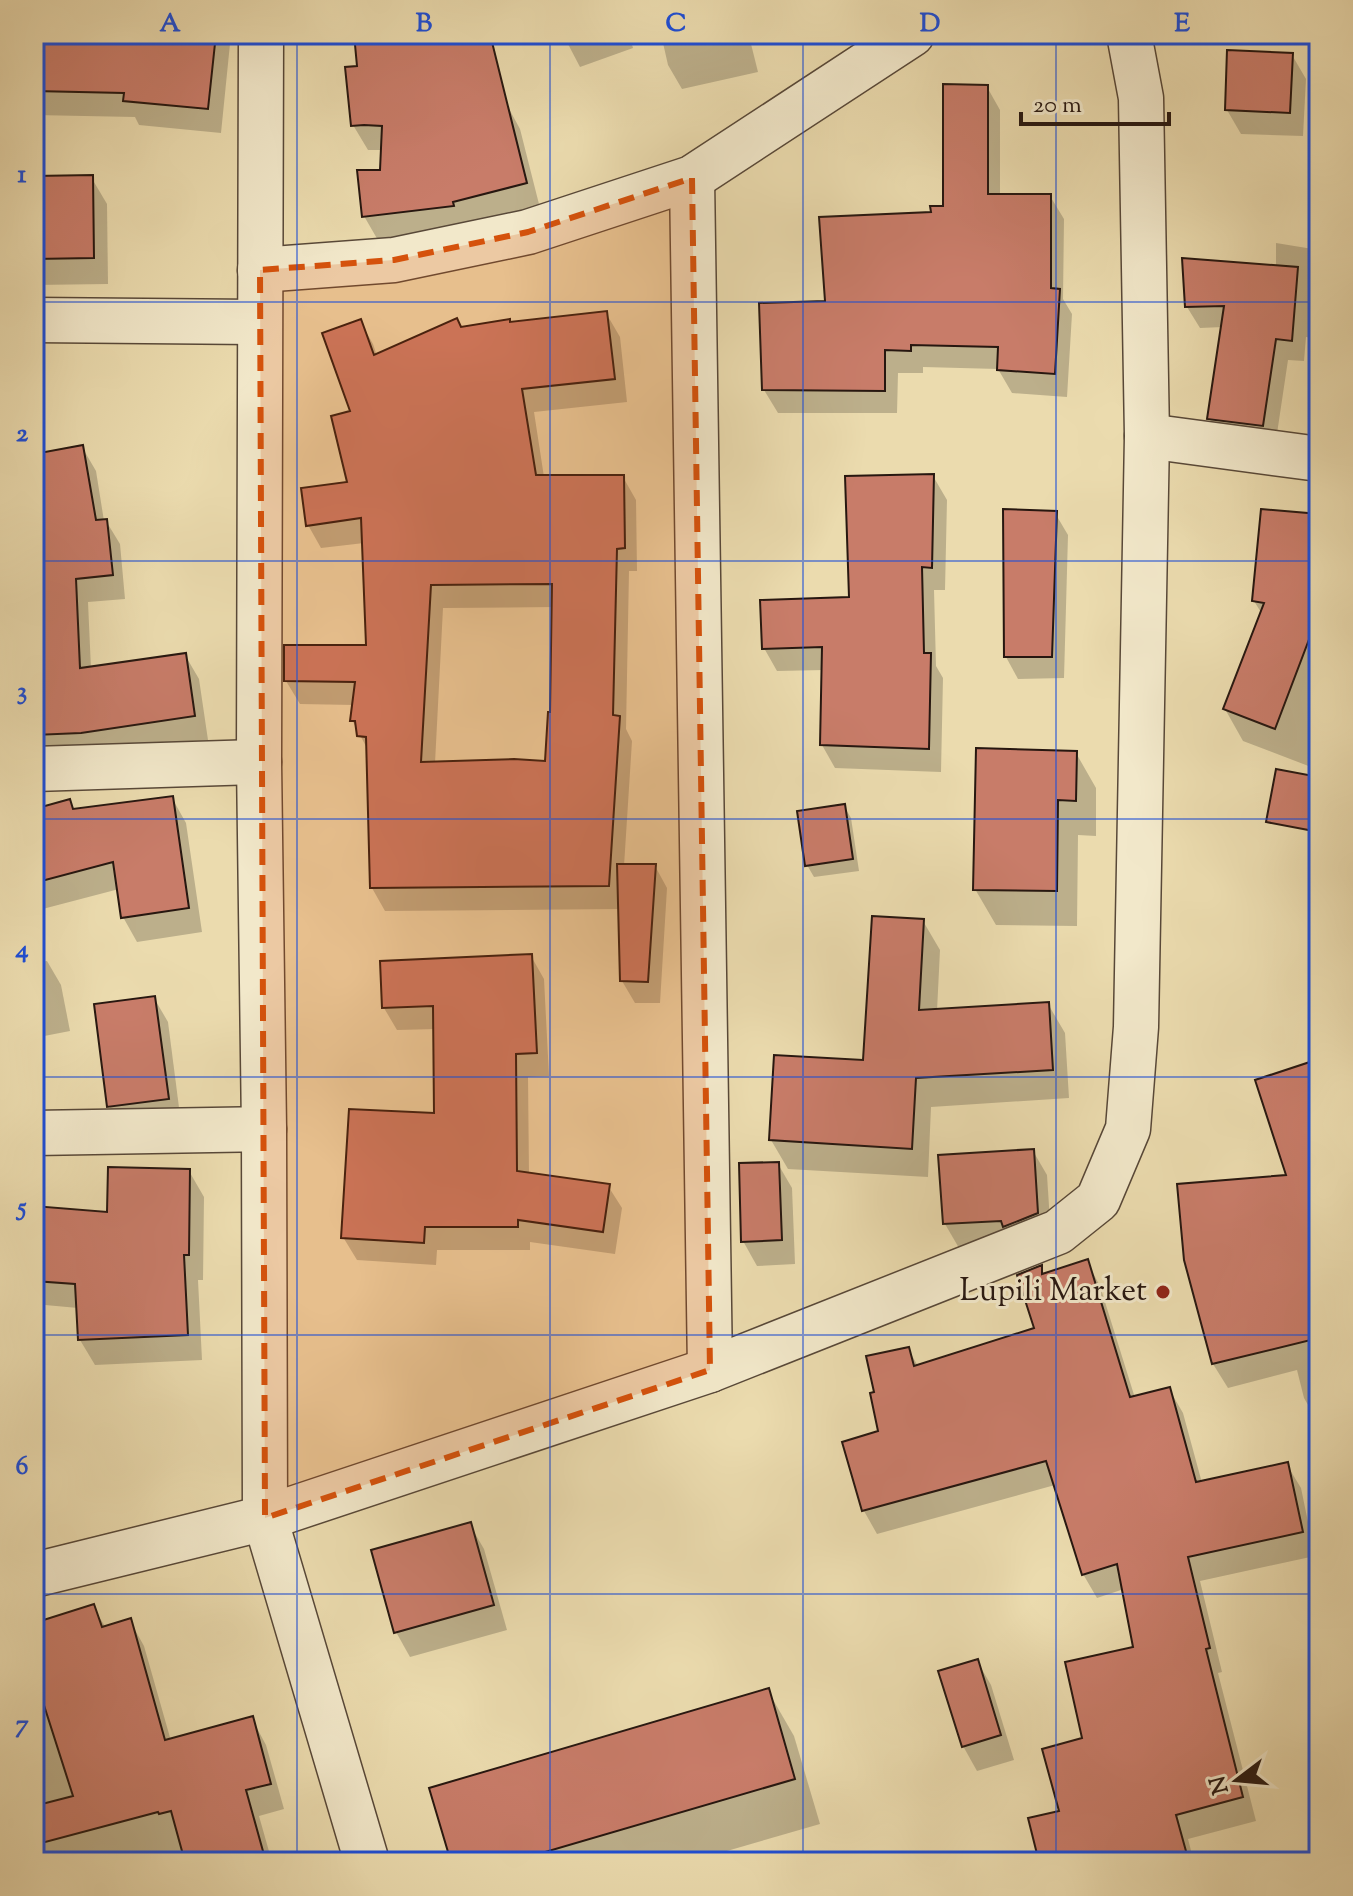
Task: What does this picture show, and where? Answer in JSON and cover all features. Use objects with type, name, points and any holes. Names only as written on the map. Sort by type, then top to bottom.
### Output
[{"type":"street","points":[[261,34],[259,762],[265,1518],[367,1862]]},
{"type":"street","points":[[260,270],[394,260],[528,232],[692,178],[848,53],[912,34]]},
{"type":"street","points":[[34,1575],[265,1518],[710,1370],[1058,1232],[1098,1200],[1128,1129],[1136,1027],[1147,436],[1141,98],[1129,34]]},
{"type":"street","points":[[692,178],[710,1370]]},
{"type":"street","points":[[34,320],[259,322]]},
{"type":"street","points":[[1147,436],[1319,459]]},
{"type":"street","points":[[34,769],[259,762]]},
{"type":"street","points":[[34,1133],[264,1129]]},
{"type":"highlighted area","points":[[692,178],[710,1370],[265,1518],[260,270],[394,260],[528,232]]},
{"type":"building","points":[[34,34],[216,34],[208,109],[123,101],[124,93],[34,91]]},
{"type":"building","points":[[354,34],[490,34],[527,183],[453,202],[454,206],[362,217],[357,170],[380,170],[382,126],[351,126],[345,67],[357,66]]},
{"type":"building","points":[[1227,50],[1293,53],[1290,113],[1225,110]]},
{"type":"building","points":[[943,84],[988,85],[988,194],[1051,194],[1051,288],[1060,289],[1055,374],[997,370],[998,347],[911,345],[911,351],[885,350],[885,391],[762,390],[759,303],[825,301],[819,217],[931,212],[930,206],[943,206]]},
{"type":"building","points":[[93,175],[94,258],[34,259],[34,176]]},
{"type":"building","points":[[1182,258],[1298,267],[1292,341],[1276,339],[1263,426],[1207,419],[1224,306],[1185,307]]},
{"type":"building","points":[[607,311],[615,379],[522,389],[536,475],[624,475],[625,548],[617,549],[613,715],[620,716],[609,886],[370,888],[366,737],[357,736],[355,721],[350,721],[355,682],[284,681],[284,645],[366,645],[361,518],[306,526],[301,488],[347,482],[331,416],[350,411],[322,333],[361,319],[374,355],[457,318],[461,327],[510,319],[510,322]],"holes":[[[552,584],[550,712],[545,761],[421,762],[431,585]]]},
{"type":"building","points":[[83,445],[96,520],[107,519],[113,575],[76,579],[80,668],[186,653],[195,716],[81,733],[34,735],[34,454]]},
{"type":"building","points":[[934,474],[932,568],[922,567],[924,653],[931,653],[929,749],[820,745],[822,647],[762,649],[760,600],[849,597],[845,476]]},
{"type":"building","points":[[1003,509],[1057,511],[1052,657],[1004,657]]},
{"type":"building","points":[[1261,509],[1319,514],[1316,621],[1275,729],[1223,709],[1264,603],[1252,601]]},
{"type":"building","points":[[976,748],[1077,751],[1076,801],[1058,800],[1057,891],[973,890]]},
{"type":"building","points":[[1276,769],[1319,777],[1319,832],[1266,822]]},
{"type":"building","points":[[173,796],[189,908],[121,918],[113,862],[34,883],[34,809],[70,799],[73,809]]},
{"type":"building","points":[[845,804],[853,859],[805,866],[797,811]]},
{"type":"building","points":[[617,864],[656,864],[648,982],[620,981]]},
{"type":"building","points":[[872,916],[924,919],[919,1010],[1049,1002],[1053,1070],[916,1078],[912,1149],[769,1140],[774,1055],[863,1060]]},
{"type":"building","points":[[532,954],[537,1053],[516,1054],[517,1171],[610,1184],[603,1232],[518,1220],[518,1227],[425,1227],[424,1243],[341,1238],[349,1109],[434,1113],[433,1006],[382,1008],[380,961]]},
{"type":"building","points":[[155,996],[169,1099],[107,1107],[94,1004]]},
{"type":"building","points":[[1319,1059],[1319,1338],[1212,1364],[1184,1260],[1177,1184],[1286,1175],[1255,1080]]},
{"type":"building","points":[[1034,1149],[1038,1213],[1003,1227],[1001,1221],[943,1224],[938,1155]]},
{"type":"building","points":[[779,1162],[782,1240],[741,1242],[739,1163]]},
{"type":"building","points":[[108,1167],[190,1169],[189,1255],[184,1255],[188,1335],[78,1340],[75,1284],[34,1281],[34,1206],[107,1212]]},
{"type":"building","points":[[1088,1259],[1130,1397],[1170,1387],[1196,1482],[1288,1462],[1303,1532],[1188,1557],[1210,1648],[1206,1649],[1243,1797],[1176,1815],[1189,1862],[1039,1862],[1028,1818],[1059,1811],[1042,1749],[1082,1738],[1065,1662],[1133,1647],[1117,1564],[1082,1575],[1046,1461],[862,1511],[842,1442],[878,1431],[866,1356],[909,1347],[914,1366],[1034,1328],[1017,1275],[1042,1265],[1042,1274]]},
{"type":"building","points":[[471,1522],[494,1605],[394,1633],[371,1550]]},
{"type":"building","points":[[94,1604],[102,1627],[131,1618],[165,1740],[253,1716],[271,1784],[246,1790],[266,1862],[185,1862],[171,1811],[34,1845],[34,1806],[73,1796],[34,1674],[34,1623]]},
{"type":"building","points":[[978,1659],[1001,1735],[962,1747],[938,1671]]},
{"type":"building","points":[[769,1688],[795,1779],[511,1862],[451,1862],[429,1788]]},
{"type":"place","name":"Lupili Market","points":[[1163,1292]]}]
